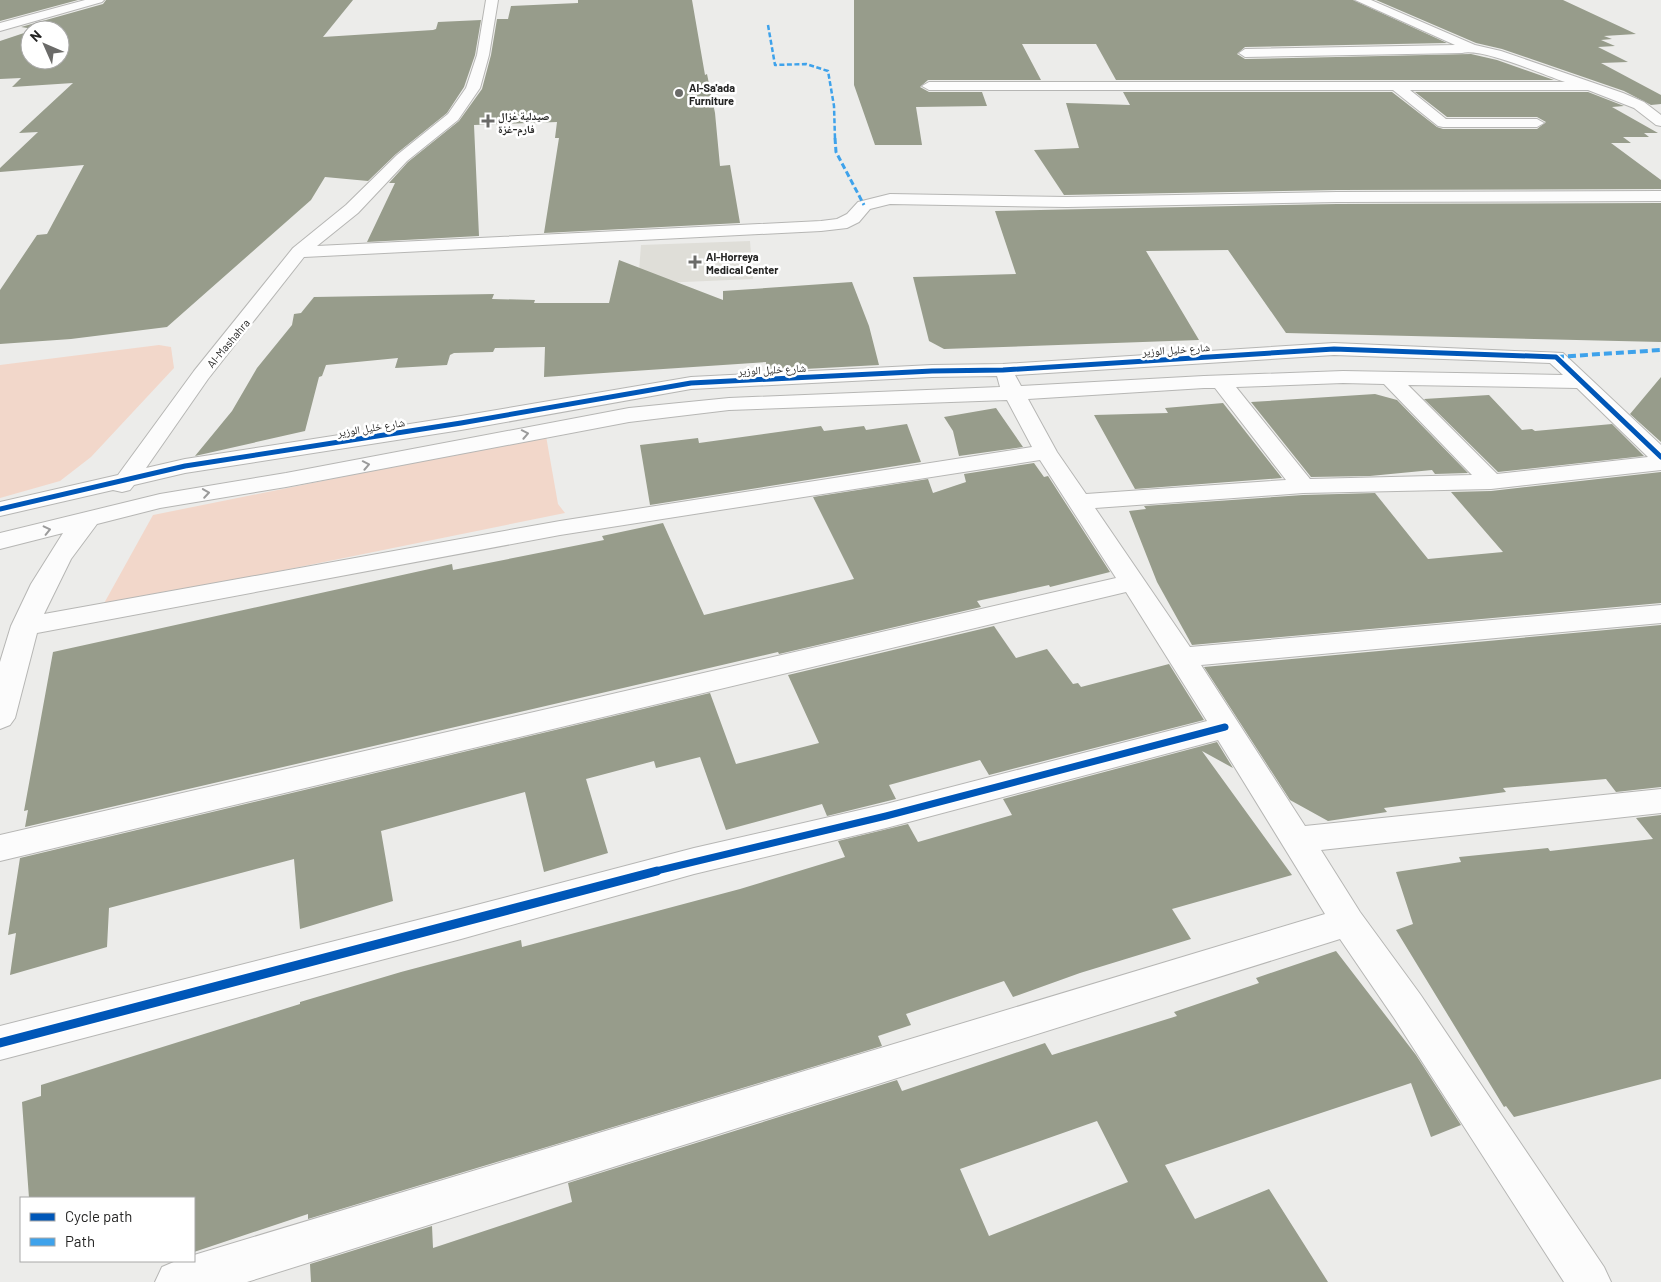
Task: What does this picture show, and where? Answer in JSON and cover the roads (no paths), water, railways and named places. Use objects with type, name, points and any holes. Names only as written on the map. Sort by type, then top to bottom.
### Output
[{"type":"street","points":[[0,27],[98,0]]},
{"type":"street","name":"Al-Mashahra","points":[[0,718],[7,682],[25,626],[61,552],[85,521],[128,479],[201,375],[242,326],[298,252],[352,209],[402,158],[453,117],[474,88],[484,55],[492,0]]},
{"type":"street","points":[[1361,0],[1471,48],[1497,54],[1618,96],[1639,105],[1661,122]]},
{"type":"street","points":[[1245,53],[1471,48]]},
{"type":"street","points":[[929,86],[1589,86]]},
{"type":"street","points":[[1398,87],[1443,124],[1537,123]]},
{"type":"street","points":[[1618,96],[1652,99]]},
{"type":"street","points":[[298,252],[831,225],[841,224],[853,218],[864,205],[890,198],[1067,202],[1337,197],[1661,196]]},
{"type":"street","name":"شارع خليل الوزير","points":[[0,541],[160,501],[286,480],[629,415],[729,404],[1008,382],[1334,349],[1556,357],[1579,382]]},
{"type":"street","name":"شارع خليل الوزير","points":[[0,509],[185,466],[461,423],[692,383],[932,371],[1008,382],[1221,382],[1389,377],[1579,382]]},
{"type":"street","points":[[1389,377],[1492,482]]},
{"type":"street","points":[[1008,382],[1046,452],[1081,502],[1182,657],[1224,727],[1348,922],[1408,1006],[1589,1282]]},
{"type":"street","points":[[1221,382],[1303,486]]},
{"type":"street","points":[[1579,382],[1661,457]]},
{"type":"street","points":[[25,626],[560,528],[1046,452]]},
{"type":"street","points":[[1081,502],[1303,486],[1492,482],[1661,463]]},
{"type":"street","points":[[0,848],[1133,582]]},
{"type":"street","points":[[1182,657],[1661,614]]},
{"type":"street","points":[[0,1043],[461,924],[694,861],[886,816],[1224,727]]},
{"type":"street","points":[[1297,840],[1661,801]]},
{"type":"street","points":[[177,1282],[1348,922]]},
{"type":"place","name":"Al-Sa'ada Furniture","points":[[679,93]]},
{"type":"place","name":"صيدلية غزال فارم-غزة","points":[[488,121]]},
{"type":"place","name":"Al-Horreya Medical Center","points":[[695,262]]}]
